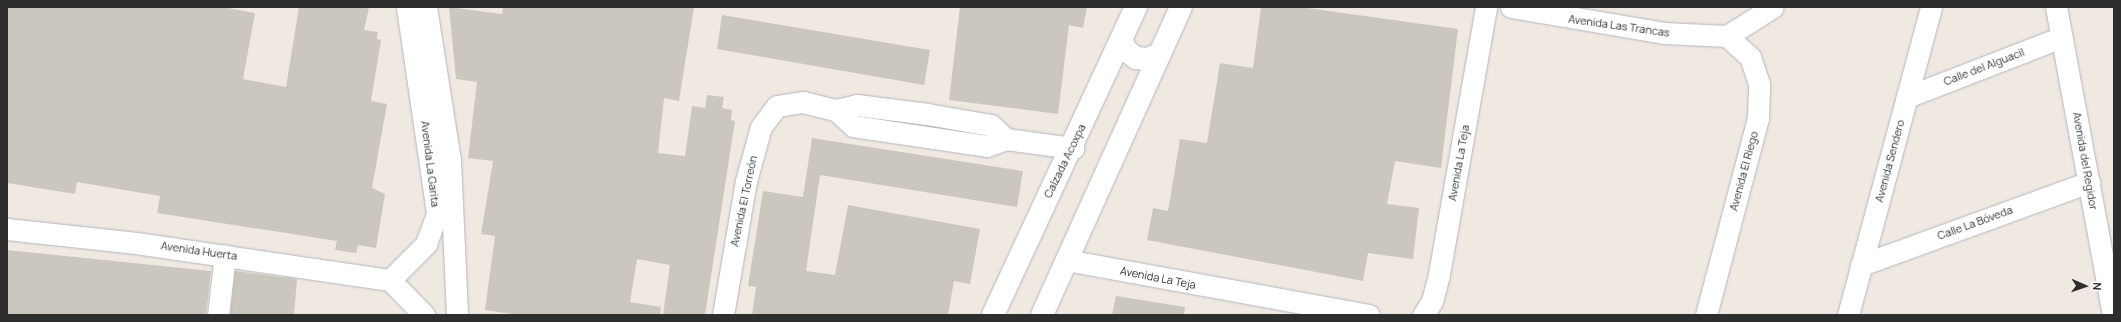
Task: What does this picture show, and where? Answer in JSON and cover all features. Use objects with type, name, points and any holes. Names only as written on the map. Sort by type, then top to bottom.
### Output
[{"type":"main road","name":"Calzada Acoxpa","points":[[993,315],[1073,148],[1136,7]]},
{"type":"main road","points":[[1042,315],[1181,7]]},
{"type":"main road","points":[[1121,39],[1126,50],[1136,58],[1148,59],[1159,54]]},
{"type":"main road","points":[[1112,59],[1135,59],[1148,78]]},
{"type":"street","name":"Avenida La Garita","points":[[390,280],[426,244],[437,213],[407,7]]},
{"type":"street","name":"Avenida La Garita","points":[[426,7],[450,160],[457,315]]},
{"type":"street","name":"Avenida La Teja","points":[[1423,315],[1432,301],[1439,274],[1486,7]]},
{"type":"street","name":"Avenida Las Trancas","points":[[1511,7],[1664,33],[1727,36]]},
{"type":"street","points":[[1727,36],[1773,7]]},
{"type":"street","name":"Avenida Sendero","points":[[1848,315],[1931,7]]},
{"type":"street","name":"Avenida del Regidor","points":[[2056,7],[2113,315]]},
{"type":"street","name":"Avenida El Riego","points":[[1706,315],[1758,118],[1759,84],[1750,57],[1727,36]]},
{"type":"street","name":"Calle del Alguacil","points":[[1907,97],[2062,37]]},
{"type":"street","name":"Avenida El Torreón","points":[[723,315],[746,181],[761,128],[777,106],[803,102],[836,110],[853,126],[987,146],[1006,138],[1073,148]]},
{"type":"street","name":"Calle La Bóveda","points":[[1862,265],[2089,182]]},
{"type":"street","name":"Avenida Huerta","points":[[7,229],[225,255],[390,280]]},
{"type":"street","points":[[218,315],[225,255]]},
{"type":"street","name":"Avenida La Teja","points":[[1066,260],[1369,315]]},
{"type":"street","points":[[390,280],[424,315]]},
{"type":"building","points":[[7,7],[223,7],[255,13],[243,79],[286,87],[299,7],[369,7],[364,30],[378,32],[377,39],[381,40],[371,101],[387,104],[372,188],[385,194],[376,248],[358,245],[356,253],[335,250],[337,241],[157,213],[160,196],[77,182],[75,194],[7,183]]},
{"type":"building","points":[[449,7],[502,14],[503,7],[694,7],[679,101],[664,98],[658,153],[685,156],[692,106],[705,108],[707,95],[724,97],[722,108],[732,110],[731,120],[735,121],[705,315],[663,315],[670,265],[637,259],[630,302],[661,307],[660,315],[519,315],[485,310],[495,236],[481,234],[493,161],[468,158],[477,82],[456,79]]},
{"type":"building","points":[[960,7],[1087,7],[1083,28],[1069,25],[1058,114],[949,100]]},
{"type":"building","points":[[1261,7],[1300,7],[1458,29],[1441,168],[1395,161],[1387,204],[1419,208],[1413,259],[1368,253],[1363,281],[1147,240],[1153,208],[1168,211],[1180,139],[1207,143],[1220,63],[1253,68]]},
{"type":"building","points":[[722,15],[930,50],[924,85],[717,49]]},
{"type":"building","points":[[812,138],[1023,171],[1017,207],[820,175],[806,271],[835,275],[848,205],[980,229],[970,284],[954,281],[948,315],[752,315],[756,287],[748,286],[763,191],[803,197]]},
{"type":"building","points":[[7,250],[211,271],[206,315],[7,315]]},
{"type":"building","points":[[235,271],[297,279],[294,315],[230,315]]},
{"type":"building","points":[[1116,296],[1185,307],[1184,315],[1112,315]]}]
